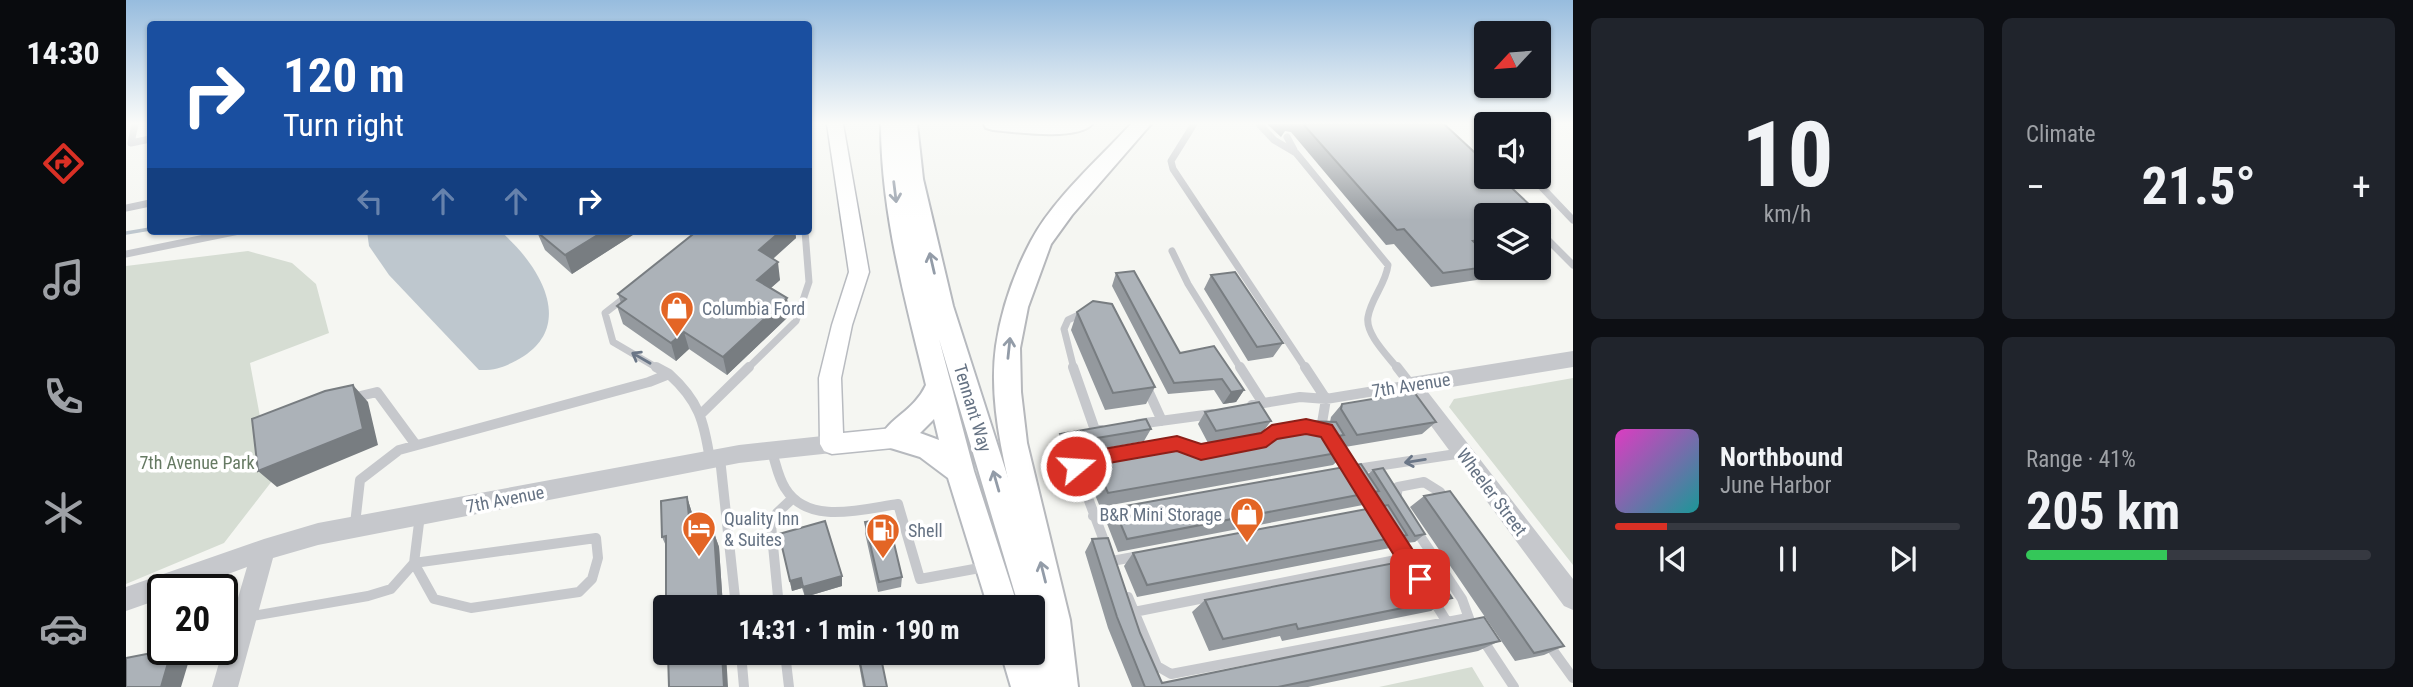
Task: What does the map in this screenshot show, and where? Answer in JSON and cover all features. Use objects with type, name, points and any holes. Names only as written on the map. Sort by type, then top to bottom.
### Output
[{"type":"main road","points":[[832,444],[831,378],[842,325],[859,272],[840,156]]},
{"type":"main road","name":"Tennant Way","points":[[892,156],[894,190],[901,227],[938,386],[999,595]]},
{"type":"main road","name":"Tennant Way","points":[[910,156],[913,179],[941,306],[1060,687]]},
{"type":"main road","points":[[1060,687],[1054,620],[1014,443],[1008,392],[1008,348],[1016,307],[1041,242],[1064,210],[1112,156]]},
{"type":"main road","points":[[893,438],[916,422],[931,405],[938,386]]},
{"type":"main road","points":[[893,438],[920,443],[937,451],[961,471]]},
{"type":"main road","name":"7th Avenue","points":[[832,444],[893,438]]},
{"type":"main road","points":[[1021,665],[1027,687]]},
{"type":"street","name":"7th Avenue","points":[[1411,385],[1573,359]]},
{"type":"street","name":"Wheeler Street","points":[[1411,385],[1573,598]]},
{"type":"street","name":"7th Avenue","points":[[126,599],[264,550],[354,528],[715,459],[772,449],[832,444]]},
{"type":"street","points":[[225,687],[264,550]]},
{"type":"lane","points":[[1174,156],[1171,161],[1173,169],[1326,399],[1322,423],[1420,579]]},
{"type":"lane","points":[[1299,156],[1388,265],[1388,277],[1368,317],[1370,329],[1411,385]]},
{"type":"lane","points":[[1543,189],[1573,220]]},
{"type":"lane","points":[[126,208],[147,204]]},
{"type":"lane","points":[[126,254],[219,235]]},
{"type":"lane","points":[[702,413],[796,321],[809,282],[805,235]]},
{"type":"lane","points":[[1551,243],[1573,265]]},
{"type":"lane","points":[[1172,251],[1188,284],[1264,403]]},
{"type":"lane","points":[[635,289],[605,313],[614,342],[669,374],[689,391],[702,413],[715,459],[734,595]]},
{"type":"lane","points":[[1098,311],[1077,315],[1068,320],[1063,329],[1095,430],[1108,429]]},
{"type":"lane","points":[[1140,373],[1161,421]]},
{"type":"lane","points":[[354,528],[360,480],[399,450],[649,382],[669,374]]},
{"type":"lane","name":"7th Avenue","points":[[1236,409],[1300,397],[1326,399],[1411,385]]},
{"type":"lane","points":[[342,401],[377,393],[385,400],[416,445]]},
{"type":"lane","points":[[1122,427],[1226,411]]},
{"type":"lane","points":[[1253,442],[1266,440],[1272,433],[1306,426],[1326,430]]},
{"type":"lane","points":[[1150,448],[1177,443],[1201,452],[1214,450]]},
{"type":"lane","points":[[772,449],[781,480],[793,498],[811,509],[826,512],[898,504],[920,579],[989,566]]},
{"type":"lane","points":[[1336,473],[1463,453]]},
{"type":"lane","points":[[1108,456],[1081,460],[1076,466],[1093,516],[1118,574]]},
{"type":"lane","points":[[1403,511],[1396,500],[1398,487],[1424,482],[1440,492],[1455,514]]},
{"type":"lane","points":[[778,595],[771,525],[777,513],[793,498]]},
{"type":"lane","points":[[1093,516],[1134,509]]},
{"type":"lane","points":[[1363,513],[1376,510]]},
{"type":"lane","points":[[245,617],[368,596],[391,589],[414,563],[420,515]]},
{"type":"lane","points":[[1410,522],[1462,599],[1468,618],[1514,687]]},
{"type":"lane","points":[[596,538],[598,558],[592,579],[579,592],[471,608],[434,599],[414,563],[596,538]]},
{"type":"lane","points":[[1112,561],[1152,554]]},
{"type":"lane","points":[[1134,612],[1406,558]]},
{"type":"lane","points":[[1123,586],[1157,666],[1171,674],[1468,618]]},
{"type":"lane","points":[[1426,590],[1447,622]]},
{"type":"lane","points":[[1542,635],[1573,678]]},
{"type":"lane","points":[[742,665],[744,687]]},
{"type":"lane","points":[[786,665],[789,687]]},
{"type":"green space","name":"7th Avenue Park","points":[[248,251],[292,263],[316,284],[329,333],[250,363],[272,481],[224,543],[126,584],[126,266]]},
{"type":"green space","points":[[1573,378],[1573,565],[1449,407],[1454,399]]},
{"type":"green space","points":[[1472,667],[1484,687],[1379,687]]},
{"type":"shaded area","points":[[368,235],[504,235],[526,258],[545,292],[549,309],[547,326],[539,342],[524,356],[508,365],[492,370],[479,370],[389,275],[369,246]]},
{"type":"building","points":[[1331,156],[1474,156],[1474,189],[1513,189],[1528,203],[1474,203],[1474,269],[1443,273],[1404,229],[1397,230]]},
{"type":"building","points":[[541,235],[598,235],[565,255]]},
{"type":"building","points":[[692,235],[776,235],[759,250],[778,262],[757,280],[787,298],[723,357],[684,332],[671,343],[617,306],[626,299],[618,294]]},
{"type":"building","points":[[1134,271],[1180,353],[1214,346],[1244,390],[1231,392],[1222,379],[1174,383],[1116,273]]},
{"type":"building","points":[[1235,272],[1283,343],[1257,347],[1211,275]]},
{"type":"building","points":[[1093,301],[1112,304],[1155,387],[1113,393],[1077,312]]},
{"type":"building","points":[[353,385],[363,429],[258,471],[252,419],[325,391]]},
{"type":"building","points":[[1414,392],[1436,422],[1357,435],[1341,409],[1342,404]]},
{"type":"building","points":[[1259,402],[1271,421],[1216,431],[1205,412]]},
{"type":"building","points":[[1146,419],[1151,429],[1085,440],[1065,451],[1060,434]]},
{"type":"building","points":[[1305,421],[1336,422],[1344,435],[1338,436],[1348,451],[1108,493],[1091,453],[1159,440],[1165,452],[1213,445],[1309,427]]},
{"type":"building","points":[[1361,464],[1379,491],[1127,539],[1114,508]]},
{"type":"building","points":[[1383,468],[1425,534],[1415,536],[1373,470]]},
{"type":"building","points":[[1450,491],[1564,646],[1534,653],[1424,496]]},
{"type":"building","name":"Quality Inn & Suites","points":[[687,497],[691,537],[714,533],[718,595],[666,595],[666,536],[662,537],[661,501]]},
{"type":"building","points":[[1388,505],[1407,535],[1147,585],[1133,553]]},
{"type":"building","name":"Shell","points":[[888,518],[902,577],[879,582],[865,522]]},
{"type":"building","points":[[825,521],[842,576],[803,587],[801,578],[790,581],[779,534]]},
{"type":"building","points":[[1108,538],[1140,633],[1162,683],[1484,617],[1500,641],[1278,687],[1145,687],[1117,617],[1092,539]]},
{"type":"building","points":[[1425,557],[1452,598],[1298,629],[1296,624],[1223,639],[1205,600]]},
{"type":"building","points":[[147,654],[147,665],[167,665],[161,687],[126,687],[126,658]]},
{"type":"building","points":[[668,665],[723,665],[724,687],[669,687]]},
{"type":"building","points":[[860,665],[882,665],[887,687],[865,687]]},
{"type":"waterway","points":[[126,233],[147,230]]},
{"type":"place","name":"Columbia Ford","points":[[677,338]]},
{"type":"place","name":"B&R Mini Storage","points":[[1247,544]]},
{"type":"place","name":"Quality Inn & Suites","points":[[699,558]]},
{"type":"place","name":"Shell","points":[[883,560]]},
{"type":"route","points":[[1076,466],[1081,460],[1177,443],[1201,452],[1266,440],[1272,433],[1306,426],[1326,430],[1420,579]]}]
